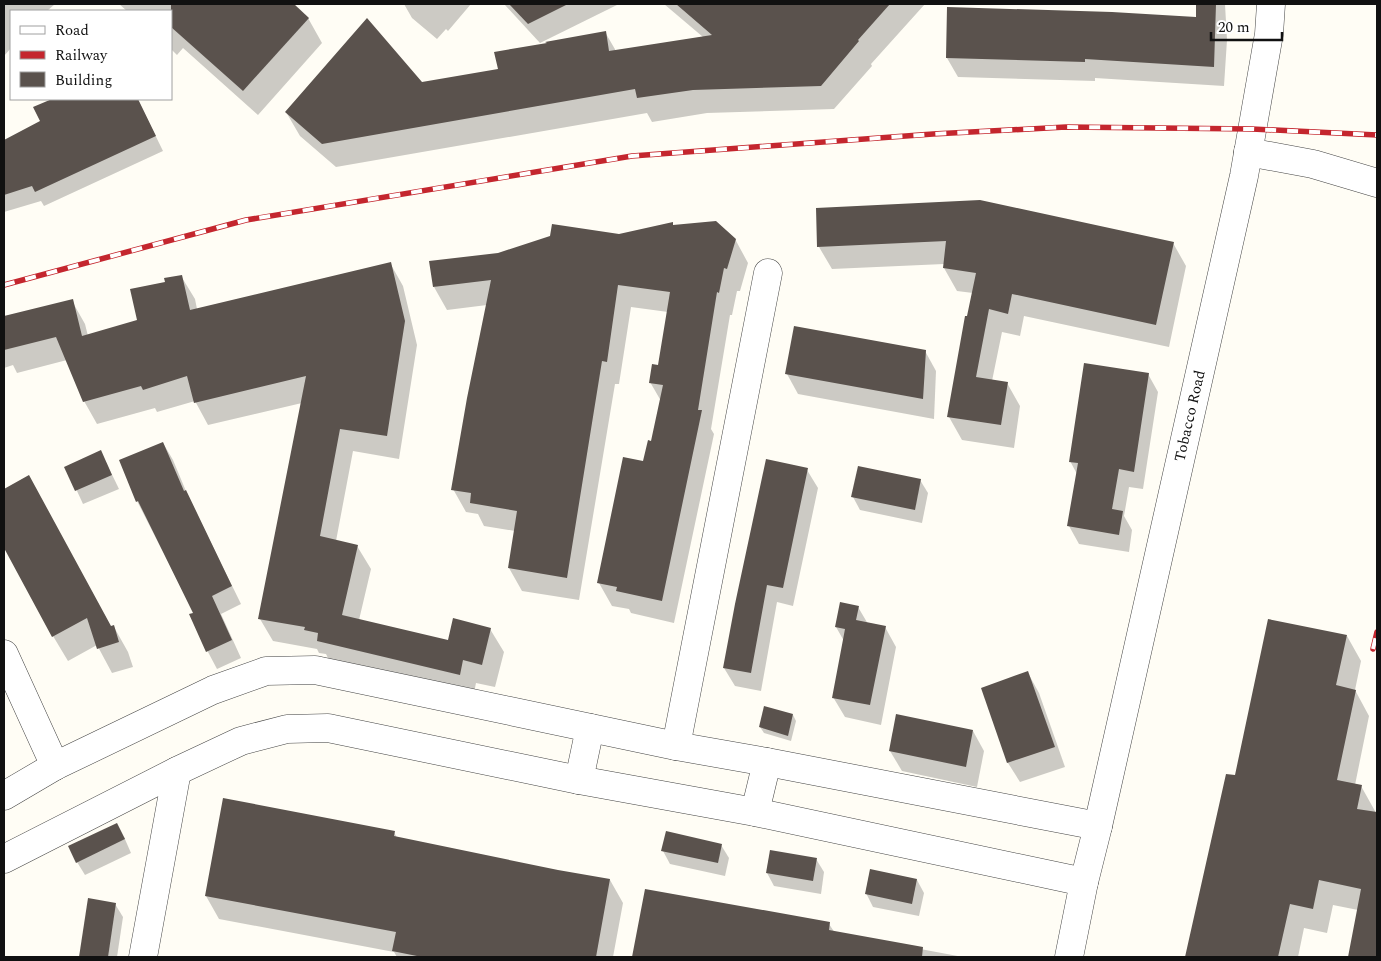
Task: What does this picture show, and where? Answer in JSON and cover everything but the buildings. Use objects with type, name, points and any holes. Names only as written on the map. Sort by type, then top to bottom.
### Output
[{"type":"street","name":"Tobacco Road","points":[[1069,957],[1084,882],[1244,176],[1269,34],[1271,4]]},
{"type":"street","points":[[1248,152],[1313,164],[1377,183]]},
{"type":"street","points":[[676,746],[768,273]]},
{"type":"street","points":[[4,654],[55,766]]},
{"type":"street","points":[[4,796],[55,766],[213,690],[266,671],[315,670],[676,746],[1098,826]]},
{"type":"street","points":[[4,860],[177,771],[241,741],[287,729],[328,728],[579,780],[755,812],[1084,882]]},
{"type":"street","points":[[579,780],[590,728]]},
{"type":"street","points":[[755,812],[767,762]]},
{"type":"street","points":[[144,957],[177,771]]},
{"type":"railway","points":[[4,285],[246,220],[632,156],[933,134],[1066,127],[1252,129],[1377,135]]},
{"type":"railway","points":[[1373,649],[1377,632]]}]
